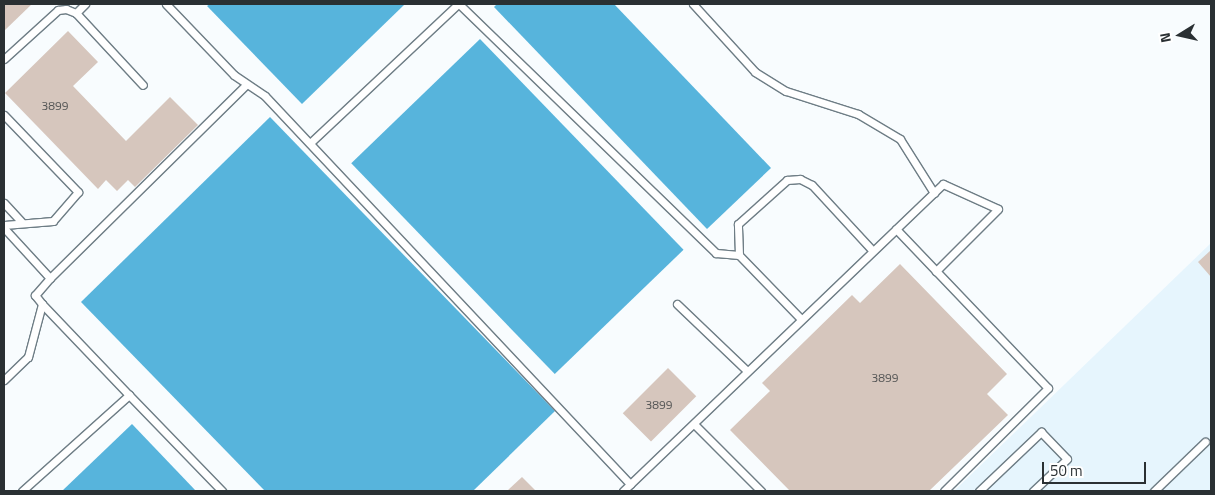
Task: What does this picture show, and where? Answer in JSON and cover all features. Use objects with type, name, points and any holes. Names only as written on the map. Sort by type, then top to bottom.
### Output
[{"type":"lane","points":[[76,12],[85,4]]},
{"type":"lane","points":[[166,4],[248,84],[265,96],[630,484]]},
{"type":"lane","points":[[310,143],[458,4],[716,253],[740,255]]},
{"type":"lane","points":[[694,4],[755,72],[786,91],[858,114],[900,139],[934,193]]},
{"type":"lane","points":[[4,59],[58,10],[76,12],[144,85]]},
{"type":"lane","points":[[222,491],[35,295],[50,278],[248,84]]},
{"type":"lane","points":[[4,115],[78,192],[53,221],[21,221],[4,227],[50,278]]},
{"type":"lane","points":[[801,319],[740,255],[738,224],[793,178],[812,185],[872,250]]},
{"type":"lane","points":[[623,491],[872,250],[944,184],[998,209],[936,271]]},
{"type":"lane","points":[[4,203],[21,221]]},
{"type":"lane","points":[[896,229],[1048,388],[944,491]]},
{"type":"lane","points":[[4,380],[28,357],[42,304]]},
{"type":"lane","points":[[677,304],[748,371]]},
{"type":"lane","points":[[22,491],[129,395]]},
{"type":"lane","points":[[694,424],[761,491]]},
{"type":"lane","points":[[979,491],[1042,432],[1067,459],[1033,491]]},
{"type":"lane","points":[[1154,491],[1206,442]]},
{"type":"shaded area","points":[[1211,243],[1211,491],[954,491]]},
{"type":"water","points":[[210,4],[405,4],[302,104],[207,6]]},
{"type":"water","points":[[497,4],[614,4],[771,168],[707,229],[494,7]]},
{"type":"water","points":[[480,39],[684,250],[555,374],[351,163]]},
{"type":"water","points":[[270,117],[555,411],[473,491],[265,491],[81,302]]},
{"type":"water","points":[[132,424],[196,491],[62,491]]},
{"type":"building","points":[[4,4],[32,4],[4,31]]},
{"type":"building","points":[[68,31],[98,62],[73,86],[126,141],[170,97],[198,125],[135,187],[128,180],[117,191],[106,180],[98,189],[5,93]]},
{"type":"building","points":[[1211,250],[1211,277],[1198,262]]},
{"type":"building","points":[[900,264],[1007,374],[987,394],[1008,415],[929,491],[790,491],[730,430],[770,391],[762,383],[852,295],[860,303]]},
{"type":"building","points":[[668,368],[696,396],[651,442],[623,413]]},
{"type":"building","points":[[522,477],[536,491],[507,491]]}]
